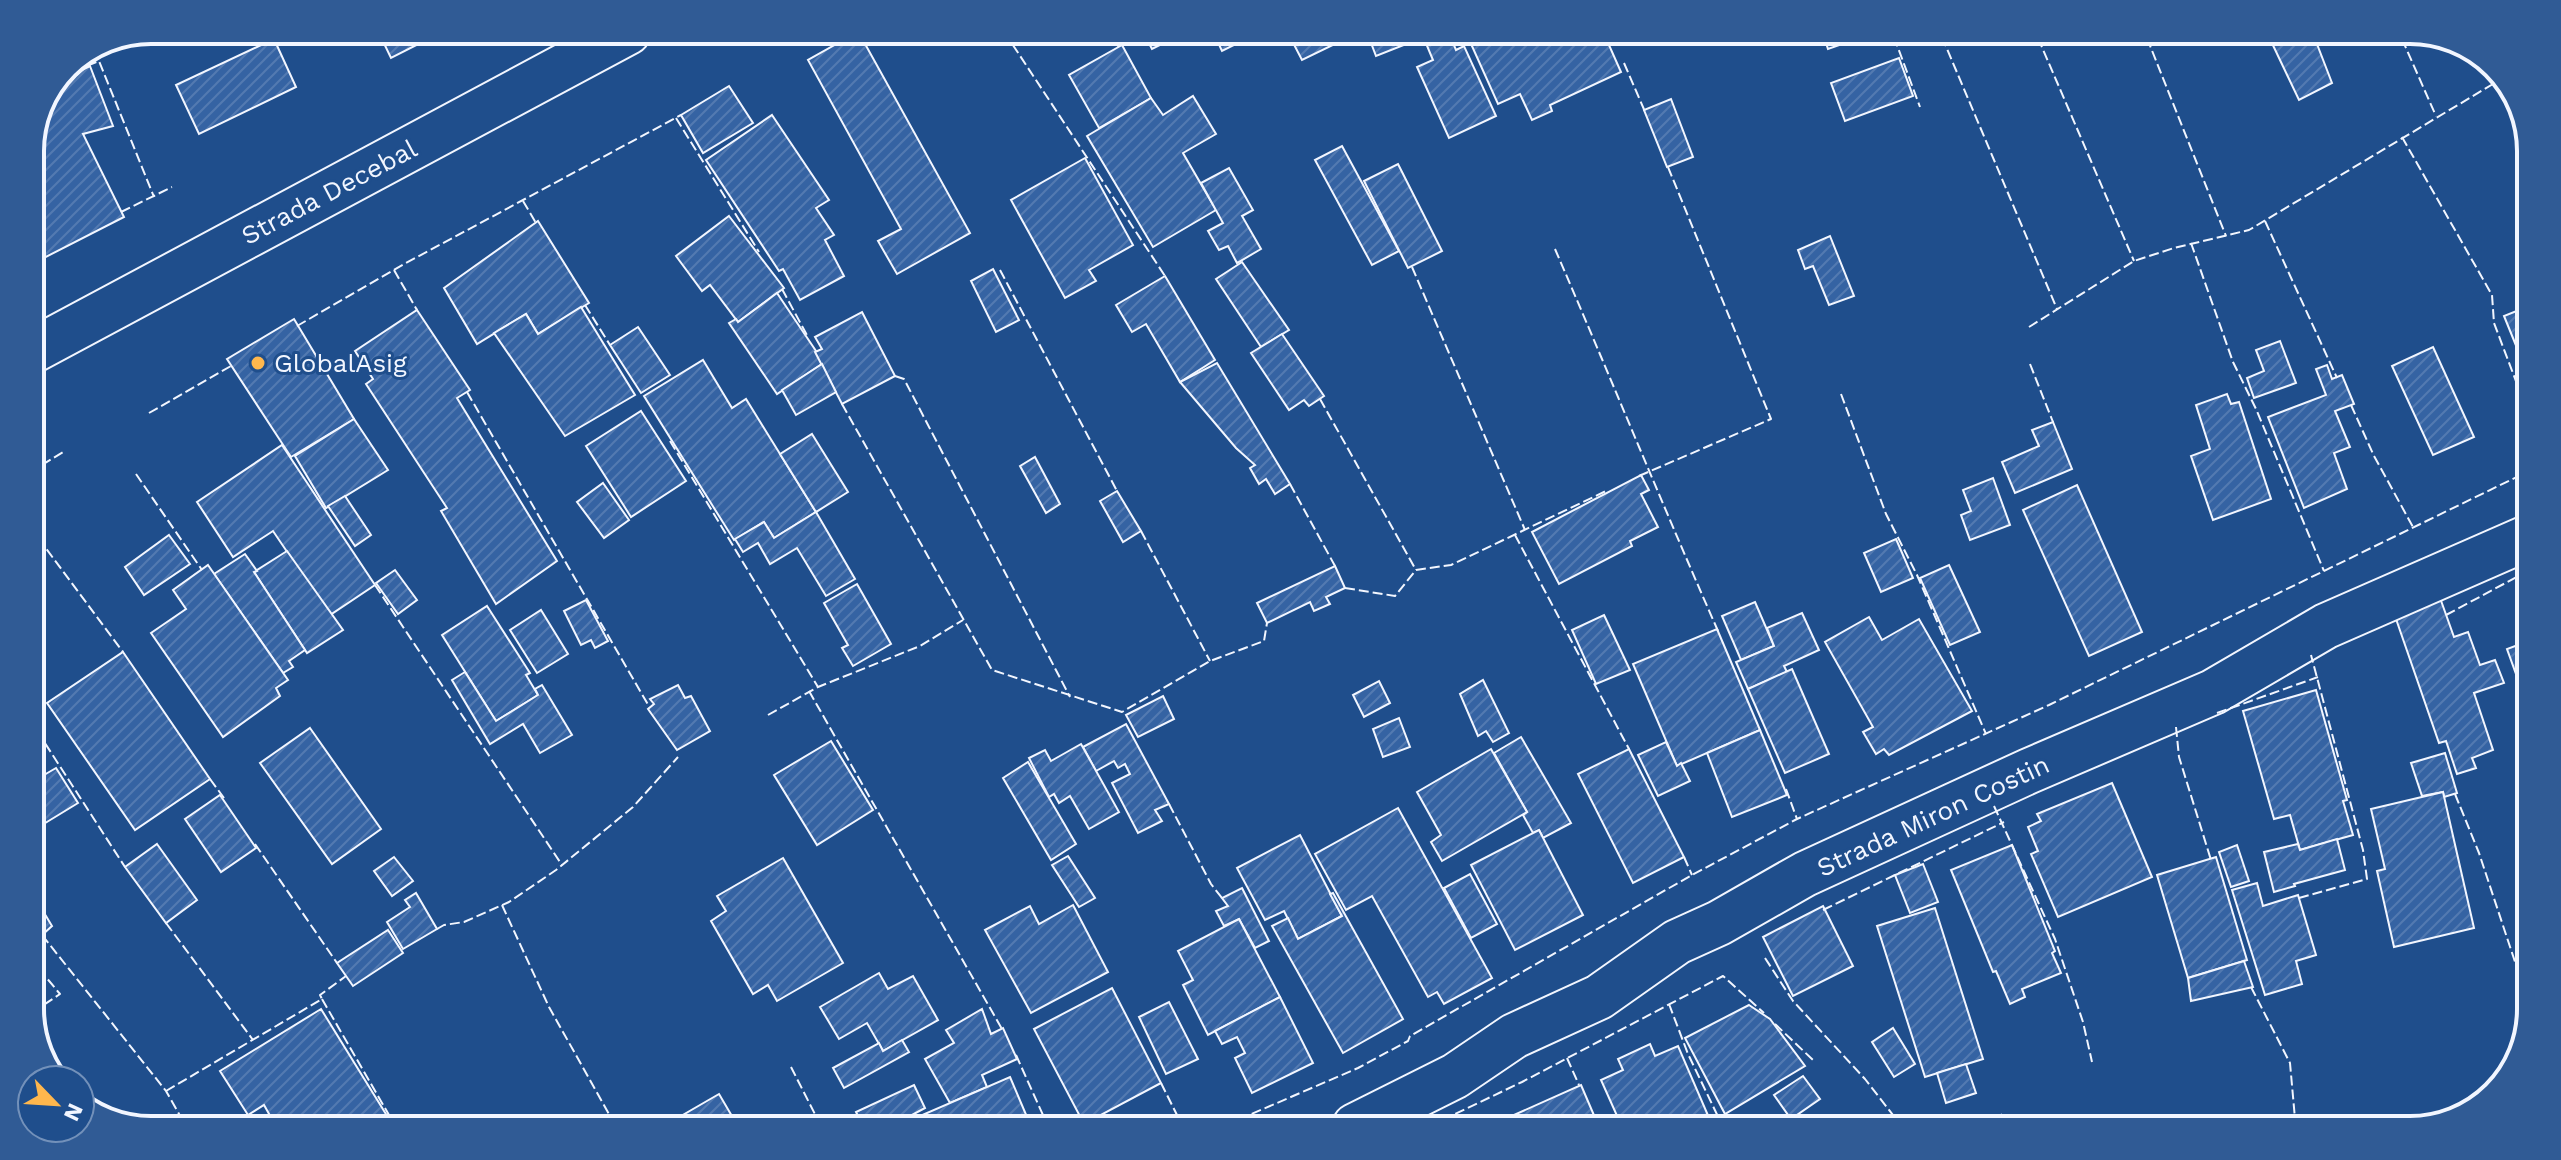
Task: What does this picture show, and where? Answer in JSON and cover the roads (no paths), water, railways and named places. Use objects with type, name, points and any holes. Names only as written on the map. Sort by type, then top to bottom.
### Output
[{"type":"street","name":"Strada Decebal","points":[[44,344],[599,44]]},
{"type":"street","name":"Strada Miron Costin","points":[[1375,1116],[1455,1076],[1514,1036],[1599,997],[1677,942],[1719,923],[1805,874],[2029,771],[2213,692],[2326,626],[2517,542]]},
{"type":"place","name":"GlobalAsig","points":[[258,363]]}]
